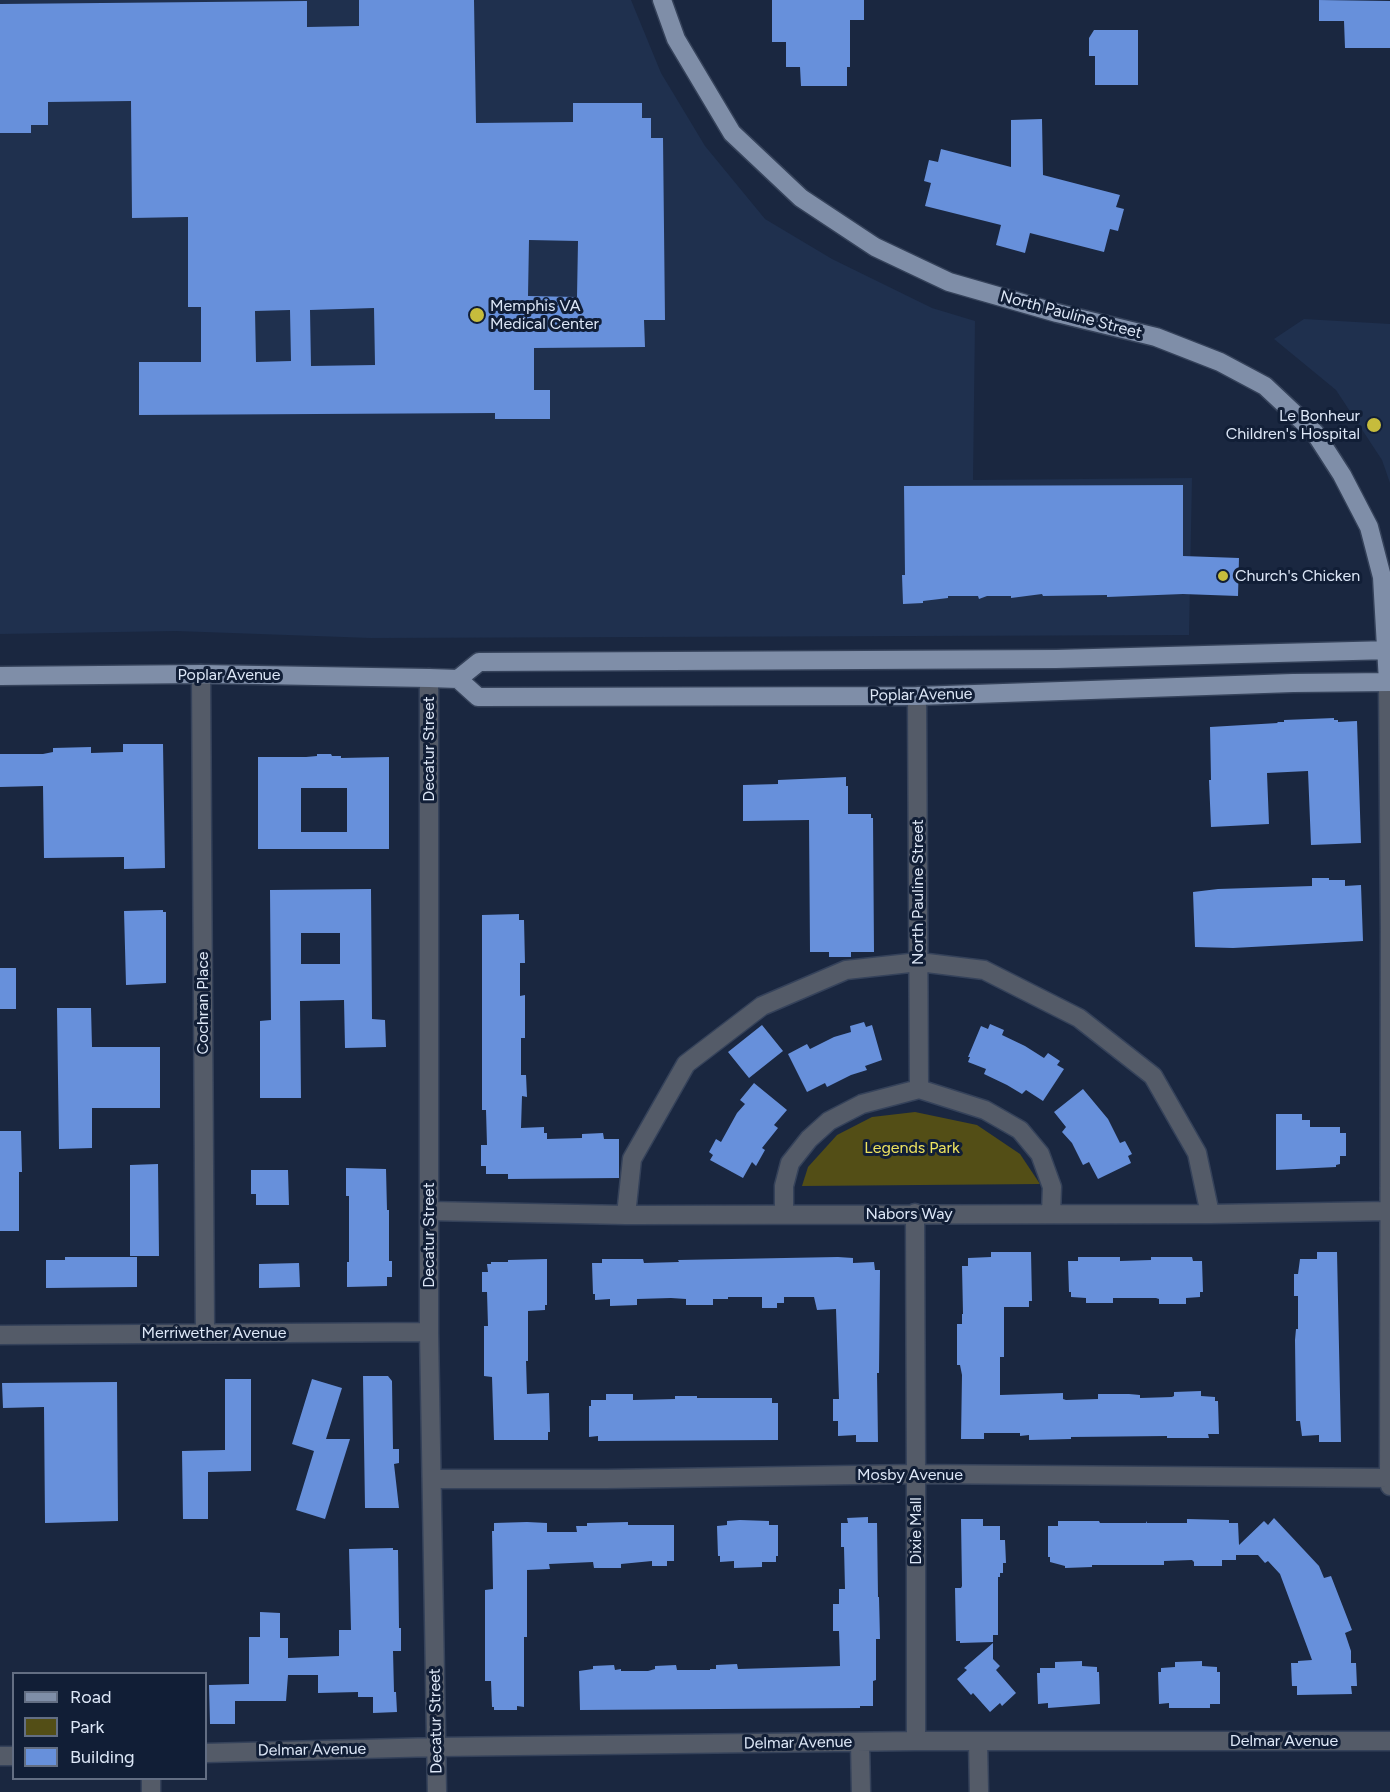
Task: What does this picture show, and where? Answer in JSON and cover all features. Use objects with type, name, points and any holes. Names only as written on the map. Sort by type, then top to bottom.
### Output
[{"type":"main road","name":"North Pauline Street","points":[[662,0],[676,39],[732,133],[801,198],[875,247],[949,282],[1058,313],[1156,337],[1220,362],[1265,386],[1315,433],[1342,476],[1369,527],[1382,577],[1389,682]]},
{"type":"main road","points":[[458,679],[479,662],[1056,659],[1388,650]]},
{"type":"main road","name":"Poplar Avenue","points":[[0,676],[201,674],[458,679],[478,697],[917,696],[1293,683],[1389,682]]},
{"type":"street","name":"Cochran Place","points":[[201,674],[205,1332]]},
{"type":"street","name":"Decatur Street","points":[[429,678],[429,1332],[437,1792]]},
{"type":"street","points":[[1389,682],[1389,1482]]},
{"type":"street","name":"North Pauline Street","points":[[917,696],[919,1089]]},
{"type":"street","points":[[626,1215],[632,1159],[686,1064],[762,1006],[846,970],[919,962],[984,970],[1079,1018],[1153,1076],[1197,1153],[1210,1214]]},
{"type":"street","points":[[784,1214],[784,1186],[790,1163],[808,1139],[829,1121],[862,1104],[919,1089],[985,1110],[1020,1130],[1040,1154],[1052,1187],[1051,1214]]},
{"type":"street","name":"Nabors Way","points":[[429,1211],[626,1215],[1210,1214],[1389,1211]]},
{"type":"street","name":"Dixie Mall","points":[[915,1213],[916,1741]]},
{"type":"street","name":"Merriwether Avenue","points":[[0,1335],[429,1332]]},
{"type":"street","name":"Mosby Avenue","points":[[432,1479],[916,1474],[1389,1482]]},
{"type":"street","name":"Delmar Avenue","points":[[207,1753],[437,1747],[916,1741],[1390,1741]]},
{"type":"street","points":[[978,1741],[979,1792]]},
{"type":"street","points":[[860,1742],[861,1792]]},
{"type":"shaded area","name":"Memphis VA Medical Center","points":[[0,0],[631,0],[661,73],[705,146],[765,219],[832,259],[932,308],[975,321],[973,480],[1192,478],[1189,635],[371,638],[176,631],[0,634]]},
{"type":"shaded area","name":"Le Bonheur Children's Hospital","points":[[1304,319],[1390,324],[1390,483],[1382,460],[1336,390],[1274,339]]},
{"type":"green space","name":"Legends Park","points":[[915,1112],[977,1125],[1020,1154],[1040,1184],[802,1186],[808,1167],[837,1135],[872,1117]]},
{"type":"building","points":[[359,0],[474,0],[476,123],[573,122],[573,103],[642,103],[642,118],[651,118],[651,138],[663,138],[665,320],[644,320],[645,347],[534,348],[534,390],[550,390],[550,419],[495,419],[495,413],[139,415],[139,362],[201,362],[201,307],[188,307],[188,217],[132,218],[131,101],[48,102],[48,125],[31,125],[31,133],[0,133],[0,4],[307,1],[307,27],[359,26]],"holes":[[[529,240],[578,241],[577,297],[528,296]],[[374,308],[375,365],[311,366],[310,310]],[[290,310],[291,361],[256,362],[255,311]]]},
{"type":"building","points":[[772,0],[864,0],[864,20],[850,20],[850,67],[847,67],[847,86],[801,86],[800,67],[786,67],[786,42],[772,42]]},
{"type":"building","points":[[1319,0],[1390,1],[1390,48],[1345,48],[1344,21],[1319,21]]},
{"type":"building","points":[[1094,30],[1138,30],[1138,85],[1095,85],[1095,56],[1089,56],[1089,38]]},
{"type":"building","points":[[1042,119],[1043,175],[1120,195],[1116,207],[1124,209],[1118,231],[1110,229],[1104,252],[1030,233],[1025,253],[996,245],[1001,225],[925,206],[931,183],[924,181],[929,160],[938,162],[941,149],[1011,167],[1011,120]]},
{"type":"building","points":[[1183,485],[1183,556],[1239,558],[1238,596],[1183,594],[1107,597],[1107,595],[1043,596],[1042,594],[1011,598],[1011,596],[987,596],[979,599],[978,596],[948,596],[948,598],[923,601],[923,603],[903,604],[904,486]]},
{"type":"building","points":[[1334,718],[1338,722],[1357,721],[1361,843],[1311,845],[1308,771],[1267,773],[1269,824],[1211,827],[1210,727]]},
{"type":"building","points":[[123,744],[163,744],[165,868],[124,869],[124,857],[44,858],[43,786],[0,787],[0,754],[43,754],[53,752],[53,748],[91,747],[91,753],[123,752]]},
{"type":"building","points":[[317,754],[331,754],[341,756],[341,758],[389,757],[389,849],[258,849],[258,757],[317,756]],"holes":[[[301,788],[347,788],[347,832],[301,832]]]},
{"type":"building","points":[[846,777],[848,814],[871,814],[873,818],[874,952],[851,952],[851,957],[829,957],[829,952],[810,952],[809,820],[743,821],[743,785],[778,784],[778,780]]},
{"type":"building","points":[[1312,878],[1345,880],[1345,886],[1361,885],[1363,941],[1233,948],[1195,947],[1193,892],[1312,886]]},
{"type":"building","points":[[371,889],[372,1019],[385,1020],[386,1047],[345,1048],[344,1000],[300,1001],[301,1098],[260,1098],[260,1021],[271,1020],[270,890]],"holes":[[[301,933],[340,933],[340,964],[301,964]]]},
{"type":"building","points":[[163,910],[166,912],[166,983],[126,985],[124,911]]},
{"type":"building","points":[[519,914],[519,920],[524,920],[525,963],[520,963],[520,996],[525,995],[525,1038],[521,1038],[521,1075],[526,1075],[527,1097],[522,1096],[521,1128],[544,1127],[547,1139],[582,1138],[582,1134],[603,1133],[604,1139],[619,1139],[619,1178],[508,1179],[508,1174],[486,1174],[486,1166],[481,1166],[481,1145],[487,1145],[486,1110],[482,1110],[482,915]]},
{"type":"building","points":[[0,968],[16,968],[16,1009],[0,1009]]},
{"type":"building","points":[[57,1008],[91,1008],[92,1047],[160,1047],[160,1108],[92,1108],[92,1148],[59,1149]]},
{"type":"building","points":[[864,1022],[866,1027],[872,1025],[882,1060],[865,1066],[867,1070],[827,1087],[825,1083],[807,1092],[788,1054],[807,1044],[810,1049],[834,1037],[851,1032],[850,1026]]},
{"type":"building","points":[[990,1024],[1004,1030],[1002,1035],[1044,1058],[1048,1053],[1060,1061],[1057,1065],[1064,1069],[1043,1101],[1026,1090],[1022,1094],[984,1074],[986,1069],[968,1062],[981,1026],[988,1029]]},
{"type":"building","points":[[762,1025],[783,1051],[749,1078],[728,1052]]},
{"type":"building","points":[[754,1083],[787,1110],[774,1125],[778,1128],[762,1148],[765,1150],[756,1166],[752,1162],[743,1178],[710,1160],[713,1155],[709,1152],[716,1139],[721,1142],[737,1113],[745,1104],[740,1100]]},
{"type":"building","points":[[1083,1089],[1108,1119],[1120,1143],[1125,1141],[1132,1154],[1128,1156],[1131,1163],[1098,1179],[1089,1162],[1083,1165],[1072,1143],[1062,1132],[1066,1127],[1054,1112]]},
{"type":"building","points":[[1276,1114],[1302,1114],[1302,1120],[1310,1120],[1310,1127],[1340,1127],[1340,1133],[1346,1133],[1346,1156],[1340,1156],[1340,1164],[1336,1167],[1276,1170]]},
{"type":"building","points":[[0,1131],[21,1131],[22,1172],[19,1172],[19,1231],[0,1231]]},
{"type":"building","points":[[158,1164],[159,1256],[130,1256],[130,1165]]},
{"type":"building","points":[[346,1168],[386,1169],[389,1261],[392,1261],[392,1277],[387,1277],[387,1286],[347,1287],[349,1196],[346,1196]]},
{"type":"building","points":[[251,1170],[288,1170],[289,1205],[256,1205],[256,1194],[251,1194]]},
{"type":"building","points":[[991,1252],[1031,1252],[1032,1301],[1029,1301],[1029,1307],[1004,1307],[1004,1357],[1000,1357],[1000,1395],[1063,1393],[1063,1399],[1066,1400],[1098,1399],[1098,1394],[1140,1395],[1140,1398],[1172,1397],[1174,1392],[1201,1391],[1201,1396],[1215,1397],[1215,1401],[1218,1401],[1219,1434],[1208,1434],[1209,1438],[1071,1437],[1071,1439],[1029,1440],[1029,1435],[1020,1436],[1020,1433],[984,1433],[984,1439],[961,1439],[962,1375],[960,1365],[957,1365],[957,1324],[962,1324],[963,1314],[962,1266],[968,1266],[968,1258],[991,1257]]},
{"type":"building","points":[[1317,1252],[1337,1252],[1341,1442],[1319,1442],[1319,1435],[1302,1436],[1300,1421],[1296,1421],[1295,1340],[1296,1329],[1298,1329],[1298,1296],[1294,1296],[1294,1274],[1298,1274],[1300,1259],[1317,1259]]},
{"type":"building","points":[[65,1257],[137,1257],[137,1287],[46,1288],[46,1260],[65,1260]]},
{"type":"building","points":[[1078,1257],[1120,1257],[1120,1261],[1151,1260],[1151,1257],[1192,1257],[1193,1261],[1202,1261],[1203,1292],[1200,1292],[1200,1297],[1186,1298],[1186,1304],[1159,1304],[1159,1299],[1156,1298],[1113,1298],[1113,1303],[1086,1303],[1086,1298],[1071,1297],[1071,1292],[1069,1292],[1068,1261],[1078,1261]]},
{"type":"building","points":[[853,1258],[853,1263],[874,1262],[875,1270],[880,1270],[879,1373],[877,1373],[878,1442],[856,1442],[856,1435],[838,1436],[838,1421],[833,1421],[833,1399],[839,1399],[836,1309],[817,1310],[814,1297],[784,1297],[784,1303],[777,1303],[777,1308],[762,1308],[762,1297],[713,1299],[713,1305],[686,1305],[686,1299],[637,1299],[637,1305],[610,1306],[610,1299],[595,1300],[595,1294],[593,1294],[592,1263],[602,1263],[602,1259],[643,1259],[644,1263],[679,1262],[678,1260]]},
{"type":"building","points":[[547,1259],[547,1305],[545,1305],[545,1310],[528,1311],[528,1361],[526,1361],[527,1394],[549,1393],[550,1432],[548,1432],[548,1440],[494,1440],[492,1377],[484,1376],[484,1326],[488,1326],[487,1292],[482,1292],[482,1272],[488,1272],[487,1264],[491,1262]]},
{"type":"building","points":[[299,1263],[300,1287],[259,1288],[259,1264]]},
{"type":"building","points":[[363,1376],[388,1376],[392,1381],[393,1449],[399,1449],[399,1463],[394,1464],[399,1508],[365,1508]]},
{"type":"building","points":[[225,1379],[251,1379],[251,1471],[208,1472],[208,1519],[183,1519],[182,1451],[225,1450]]},
{"type":"building","points":[[312,1379],[342,1388],[326,1439],[350,1439],[325,1519],[296,1510],[314,1451],[292,1444]]},
{"type":"building","points":[[117,1382],[118,1521],[45,1523],[44,1407],[3,1408],[2,1383]]},
{"type":"building","points":[[606,1394],[633,1394],[633,1400],[675,1399],[675,1396],[772,1398],[772,1403],[778,1403],[778,1440],[598,1441],[598,1436],[589,1437],[589,1406],[591,1406],[591,1400],[606,1400]]},
{"type":"building","points":[[868,1517],[868,1523],[877,1523],[879,1597],[880,1639],[876,1639],[876,1680],[873,1681],[873,1706],[860,1706],[860,1708],[580,1710],[579,1671],[593,1669],[593,1666],[614,1665],[615,1670],[648,1671],[655,1669],[655,1666],[676,1665],[677,1670],[710,1670],[716,1669],[716,1665],[737,1664],[738,1669],[840,1666],[839,1631],[833,1631],[833,1604],[839,1604],[839,1589],[845,1589],[841,1523],[848,1523],[847,1518]]},
{"type":"building","points":[[1274,1518],[1319,1566],[1324,1578],[1331,1576],[1352,1630],[1345,1633],[1351,1651],[1351,1663],[1356,1663],[1357,1686],[1351,1686],[1352,1694],[1297,1695],[1297,1686],[1292,1686],[1291,1663],[1312,1660],[1280,1574],[1268,1561],[1265,1563],[1258,1555],[1236,1555],[1236,1560],[1222,1560],[1222,1566],[1194,1566],[1192,1560],[1164,1561],[1164,1565],[1092,1565],[1092,1567],[1065,1568],[1065,1566],[1050,1562],[1050,1557],[1048,1557],[1048,1526],[1058,1526],[1058,1521],[1187,1523],[1187,1519],[1229,1520],[1229,1523],[1238,1523],[1239,1545],[1264,1521],[1268,1525]]},
{"type":"building","points":[[961,1519],[983,1519],[983,1526],[1000,1526],[1000,1540],[1005,1540],[1006,1563],[1003,1563],[1003,1573],[1000,1573],[998,1577],[998,1635],[993,1635],[993,1642],[960,1643],[956,1641],[955,1588],[962,1586]]},
{"type":"building","points":[[727,1521],[769,1521],[769,1525],[778,1525],[776,1562],[762,1562],[762,1567],[734,1568],[734,1561],[720,1562],[717,1526],[727,1525]]},
{"type":"building","points":[[628,1522],[628,1525],[674,1525],[674,1561],[667,1561],[667,1566],[652,1566],[652,1561],[621,1564],[621,1568],[594,1568],[593,1562],[549,1564],[550,1569],[527,1570],[524,1707],[517,1706],[517,1710],[494,1710],[491,1681],[485,1681],[485,1590],[493,1589],[492,1531],[494,1531],[494,1523],[547,1523],[547,1532],[577,1532],[576,1526],[587,1526],[587,1523]]},
{"type":"building","points":[[393,1548],[393,1550],[398,1550],[399,1628],[401,1628],[401,1651],[393,1651],[397,1712],[373,1713],[373,1697],[358,1697],[358,1692],[318,1693],[318,1675],[288,1675],[286,1701],[235,1701],[235,1724],[210,1724],[209,1685],[249,1684],[249,1637],[260,1637],[260,1612],[280,1613],[280,1638],[288,1638],[288,1658],[339,1656],[339,1630],[351,1630],[349,1549]]},
{"type":"building","points":[[993,1643],[993,1659],[1000,1666],[996,1670],[1016,1693],[1002,1706],[1000,1703],[990,1712],[957,1679],[967,1670],[964,1668]]},
{"type":"building","points":[[1082,1661],[1082,1666],[1097,1667],[1100,1704],[1048,1708],[1048,1703],[1038,1704],[1037,1673],[1040,1673],[1040,1668],[1055,1668],[1055,1662]]},
{"type":"building","points":[[1202,1661],[1202,1666],[1217,1667],[1217,1672],[1220,1672],[1220,1704],[1210,1704],[1210,1708],[1169,1708],[1169,1703],[1159,1704],[1158,1672],[1161,1672],[1161,1668],[1175,1667],[1175,1662]]},
{"type":"place","name":"Memphis VA Medical Center","points":[[477,315]]},
{"type":"place","name":"Le Bonheur Children's Hospital","points":[[1374,425]]},
{"type":"place","name":"Church's Chicken","points":[[1223,576]]}]
